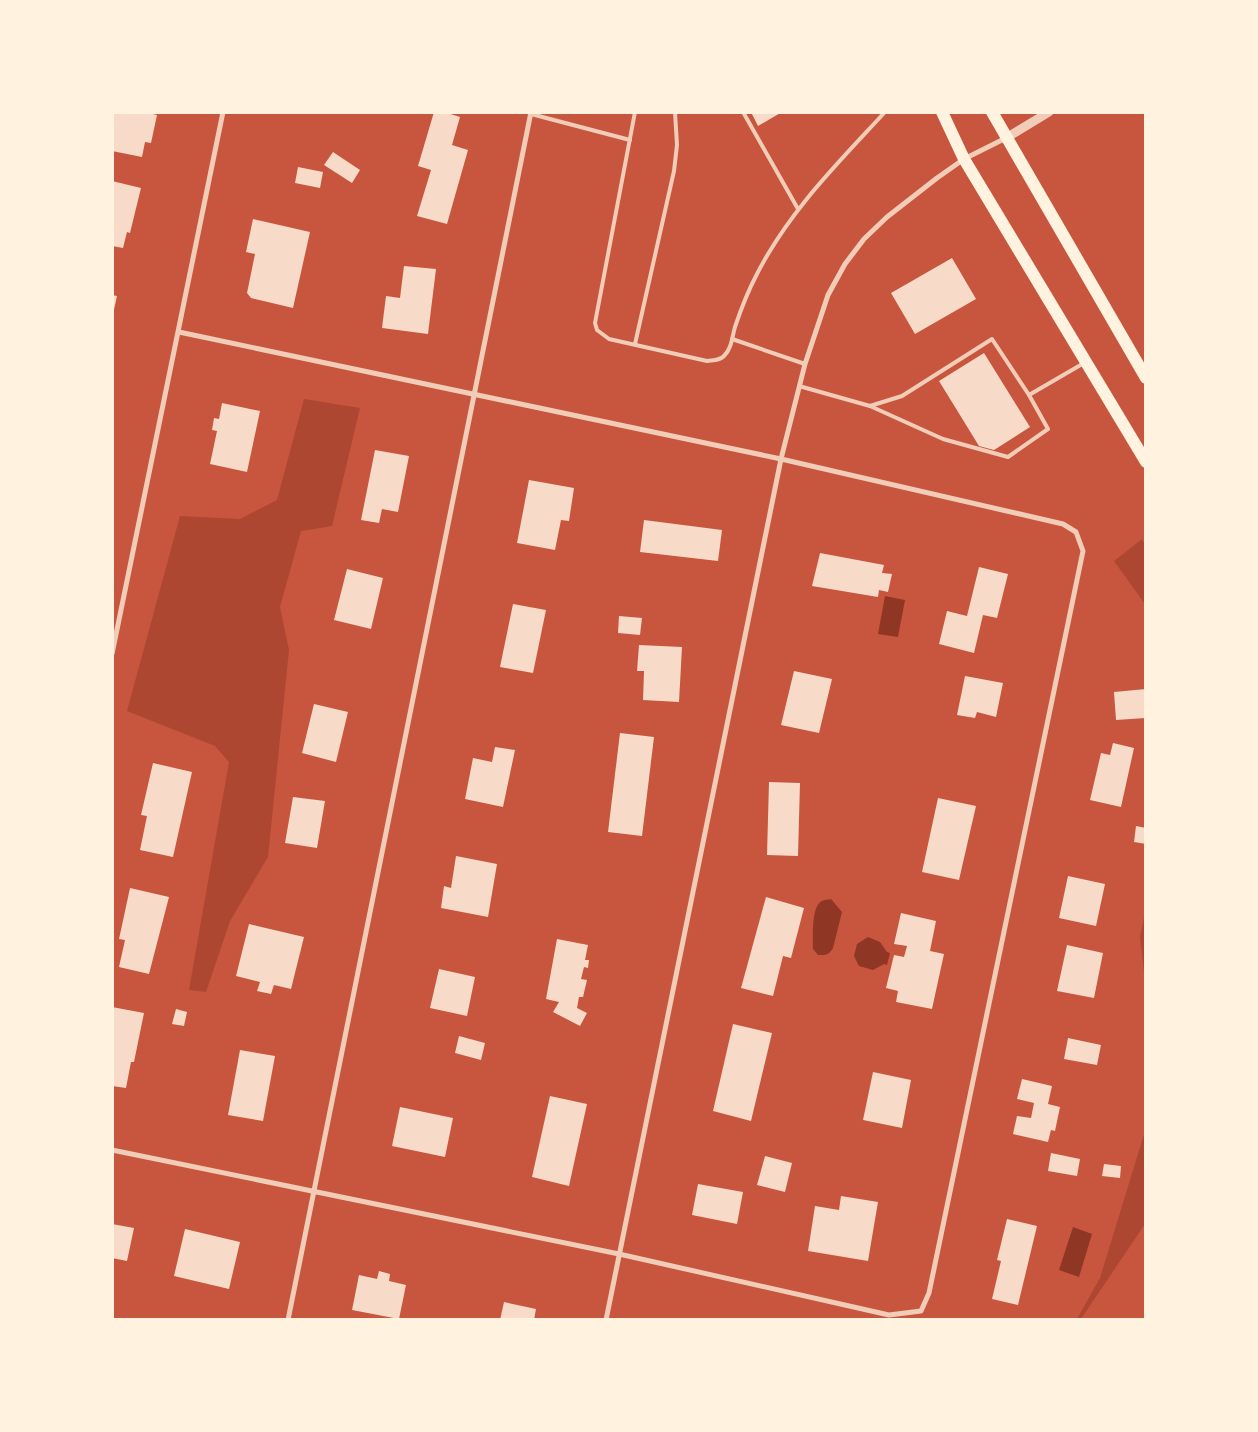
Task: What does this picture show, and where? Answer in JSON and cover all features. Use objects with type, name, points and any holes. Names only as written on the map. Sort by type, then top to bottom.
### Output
[{"type":"main road","points":[[942,112],[964,159],[1146,462]]},
{"type":"main road","points":[[992,112],[1146,378]]},
{"type":"street","points":[[112,654],[223,112]]},
{"type":"street","points":[[606,1320],[781,458],[805,364],[828,295],[845,264],[864,239],[887,217],[964,159],[1006,138],[1049,112]]},
{"type":"street","points":[[288,1320],[531,113]]},
{"type":"street","points":[[112,1150],[619,1254],[889,1315],[921,1311],[929,1293],[1083,551],[1076,532],[1063,524],[781,458],[178,332]]},
{"type":"lane","points":[[635,112],[595,324],[597,330],[609,339],[706,361],[718,360],[730,348],[744,304],[757,274],[774,244],[798,209],[820,182],[886,112]]},
{"type":"lane","points":[[635,344],[674,171],[677,145],[675,112]]},
{"type":"lane","points":[[742,112],[798,209]]},
{"type":"lane","points":[[531,113],[630,140]]},
{"type":"lane","points":[[799,386],[870,406],[943,439],[1008,457],[1048,429],[1029,395],[992,338],[902,396],[870,406]]},
{"type":"lane","points":[[732,339],[805,364]]},
{"type":"lane","points":[[1029,395],[1086,362]]},
{"type":"shaded area","points":[[304,399],[360,408],[332,526],[301,531],[280,607],[289,650],[268,857],[230,921],[206,992],[189,990],[229,762],[215,746],[127,711],[180,516],[240,519],[277,500]]},
{"type":"shaded area","points":[[1142,539],[1145,545],[1145,604],[1114,561]]},
{"type":"shaded area","points":[[885,596],[905,600],[898,637],[878,634]]},
{"type":"shaded area","points":[[831,899],[842,912],[833,948],[827,954],[818,955],[813,949],[814,915],[818,904],[823,900]]},
{"type":"shaded area","points":[[1145,913],[1145,981],[1140,937]]},
{"type":"shaded area","points":[[868,937],[880,942],[887,952],[890,953],[887,965],[884,964],[873,970],[859,966],[854,956],[857,944]]},
{"type":"shaded area","points":[[1145,1131],[1145,1224],[1081,1319],[1077,1319],[1100,1278]]},
{"type":"shaded area","points":[[1073,1227],[1092,1234],[1079,1277],[1059,1270]]},
{"type":"building","points":[[112,112],[144,112],[157,115],[151,143],[145,142],[142,157],[112,151]]},
{"type":"building","points":[[434,112],[444,112],[460,117],[452,145],[468,150],[447,224],[417,216],[431,170],[418,166]]},
{"type":"building","points":[[751,112],[782,112],[758,126]]},
{"type":"building","points":[[333,152],[360,170],[352,183],[324,165]]},
{"type":"building","points":[[298,167],[323,172],[320,188],[295,183]]},
{"type":"building","points":[[112,181],[141,188],[130,233],[127,232],[123,248],[112,246]]},
{"type":"building","points":[[253,219],[310,232],[293,308],[251,298],[247,293],[255,254],[246,252]]},
{"type":"building","points":[[952,258],[976,299],[915,334],[891,293]]},
{"type":"building","points":[[404,266],[436,269],[428,334],[382,328],[386,296],[400,298]]},
{"type":"building","points":[[112,295],[117,296],[113,314],[112,314]]},
{"type":"building","points":[[984,353],[1030,427],[994,450],[979,446],[939,381]]},
{"type":"building","points":[[222,403],[260,411],[247,472],[210,464],[217,431],[212,430],[214,418],[219,419]]},
{"type":"building","points":[[375,450],[409,456],[398,512],[382,509],[379,523],[361,520]]},
{"type":"building","points":[[529,480],[574,488],[569,521],[561,520],[555,550],[517,543]]},
{"type":"building","points":[[644,520],[722,530],[718,561],[640,552]]},
{"type":"building","points":[[820,553],[884,565],[882,573],[892,574],[888,592],[879,590],[878,597],[812,586]]},
{"type":"building","points":[[979,567],[1008,574],[997,618],[983,615],[974,653],[939,644],[947,611],[967,616]]},
{"type":"building","points":[[347,569],[383,578],[371,629],[334,620]]},
{"type":"building","points":[[513,604],[546,610],[533,673],[500,667]]},
{"type":"building","points":[[619,616],[642,618],[640,635],[618,633]]},
{"type":"building","points":[[639,645],[682,647],[679,702],[643,700],[644,671],[637,671]]},
{"type":"building","points":[[794,671],[832,679],[819,733],[781,725]]},
{"type":"building","points":[[965,676],[1003,683],[996,717],[977,712],[975,718],[957,715]]},
{"type":"building","points":[[1146,689],[1146,718],[1116,720],[1114,692]]},
{"type":"building","points":[[314,704],[348,712],[336,762],[302,753]]},
{"type":"building","points":[[620,733],[654,737],[642,836],[608,832]]},
{"type":"building","points":[[1113,743],[1134,748],[1121,807],[1090,800],[1101,753],[1110,755]]},
{"type":"building","points":[[495,747],[515,750],[503,807],[465,799],[473,758],[492,762]]},
{"type":"building","points":[[153,763],[192,772],[173,857],[140,850],[147,816],[141,815]]},
{"type":"building","points":[[769,782],[800,783],[798,856],[767,855]]},
{"type":"building","points":[[293,797],[325,801],[317,848],[285,843]]},
{"type":"building","points":[[938,798],[976,806],[959,880],[922,872]]},
{"type":"building","points":[[1136,826],[1146,828],[1146,844],[1134,842]]},
{"type":"building","points":[[456,856],[497,864],[488,917],[441,908],[444,886],[451,888]]},
{"type":"building","points":[[1068,876],[1105,884],[1096,926],[1059,918]]},
{"type":"building","points":[[130,888],[169,897],[149,974],[119,967],[125,940],[119,939]]},
{"type":"building","points":[[766,897],[804,908],[791,958],[783,956],[773,996],[741,988]]},
{"type":"building","points":[[901,913],[936,921],[930,951],[944,954],[932,1009],[896,1002],[898,991],[886,988],[894,955],[904,957],[907,946],[894,944]]},
{"type":"building","points":[[249,924],[304,937],[291,989],[274,985],[271,994],[257,991],[260,982],[236,976]]},
{"type":"building","points":[[557,939],[588,945],[585,960],[589,960],[588,968],[584,967],[581,979],[587,980],[583,997],[579,997],[577,1008],[587,1013],[580,1026],[553,1012],[559,1002],[546,999]]},
{"type":"building","points":[[1067,945],[1103,953],[1094,998],[1057,991]]},
{"type":"building","points":[[439,969],[475,977],[467,1016],[430,1008]]},
{"type":"building","points":[[112,1007],[144,1013],[134,1062],[131,1062],[126,1088],[112,1086]]},
{"type":"building","points":[[176,1009],[187,1012],[184,1026],[172,1024]]},
{"type":"building","points":[[733,1024],[772,1033],[751,1121],[713,1111]]},
{"type":"building","points":[[459,1036],[485,1043],[481,1060],[455,1053]]},
{"type":"building","points":[[1068,1038],[1101,1045],[1097,1065],[1064,1059]]},
{"type":"building","points":[[240,1050],[275,1056],[263,1121],[228,1115]]},
{"type":"building","points":[[873,1072],[911,1080],[902,1128],[863,1120]]},
{"type":"building","points":[[1022,1079],[1052,1086],[1048,1104],[1060,1107],[1055,1131],[1051,1130],[1048,1142],[1013,1134],[1017,1116],[1031,1118],[1034,1103],[1017,1099]]},
{"type":"building","points":[[550,1096],[587,1104],[569,1186],[532,1177]]},
{"type":"building","points":[[400,1107],[453,1118],[445,1157],[392,1146]]},
{"type":"building","points":[[1051,1153],[1080,1159],[1077,1176],[1048,1171]]},
{"type":"building","points":[[765,1156],[792,1163],[785,1192],[757,1185]]},
{"type":"building","points":[[1104,1164],[1121,1166],[1120,1178],[1102,1176]]},
{"type":"building","points":[[698,1184],[743,1192],[737,1224],[692,1215]]},
{"type":"building","points":[[841,1196],[878,1202],[868,1261],[808,1251],[815,1206],[839,1210]]},
{"type":"building","points":[[1007,1219],[1037,1226],[1018,1305],[992,1299],[1001,1261],[997,1260]]},
{"type":"building","points":[[112,1224],[134,1228],[127,1261],[112,1258]]},
{"type":"building","points":[[185,1229],[240,1242],[229,1289],[174,1276]]},
{"type":"building","points":[[379,1271],[390,1274],[389,1281],[406,1285],[399,1319],[352,1310],[359,1275],[377,1279]]},
{"type":"building","points":[[504,1302],[536,1309],[534,1320],[500,1320]]}]
